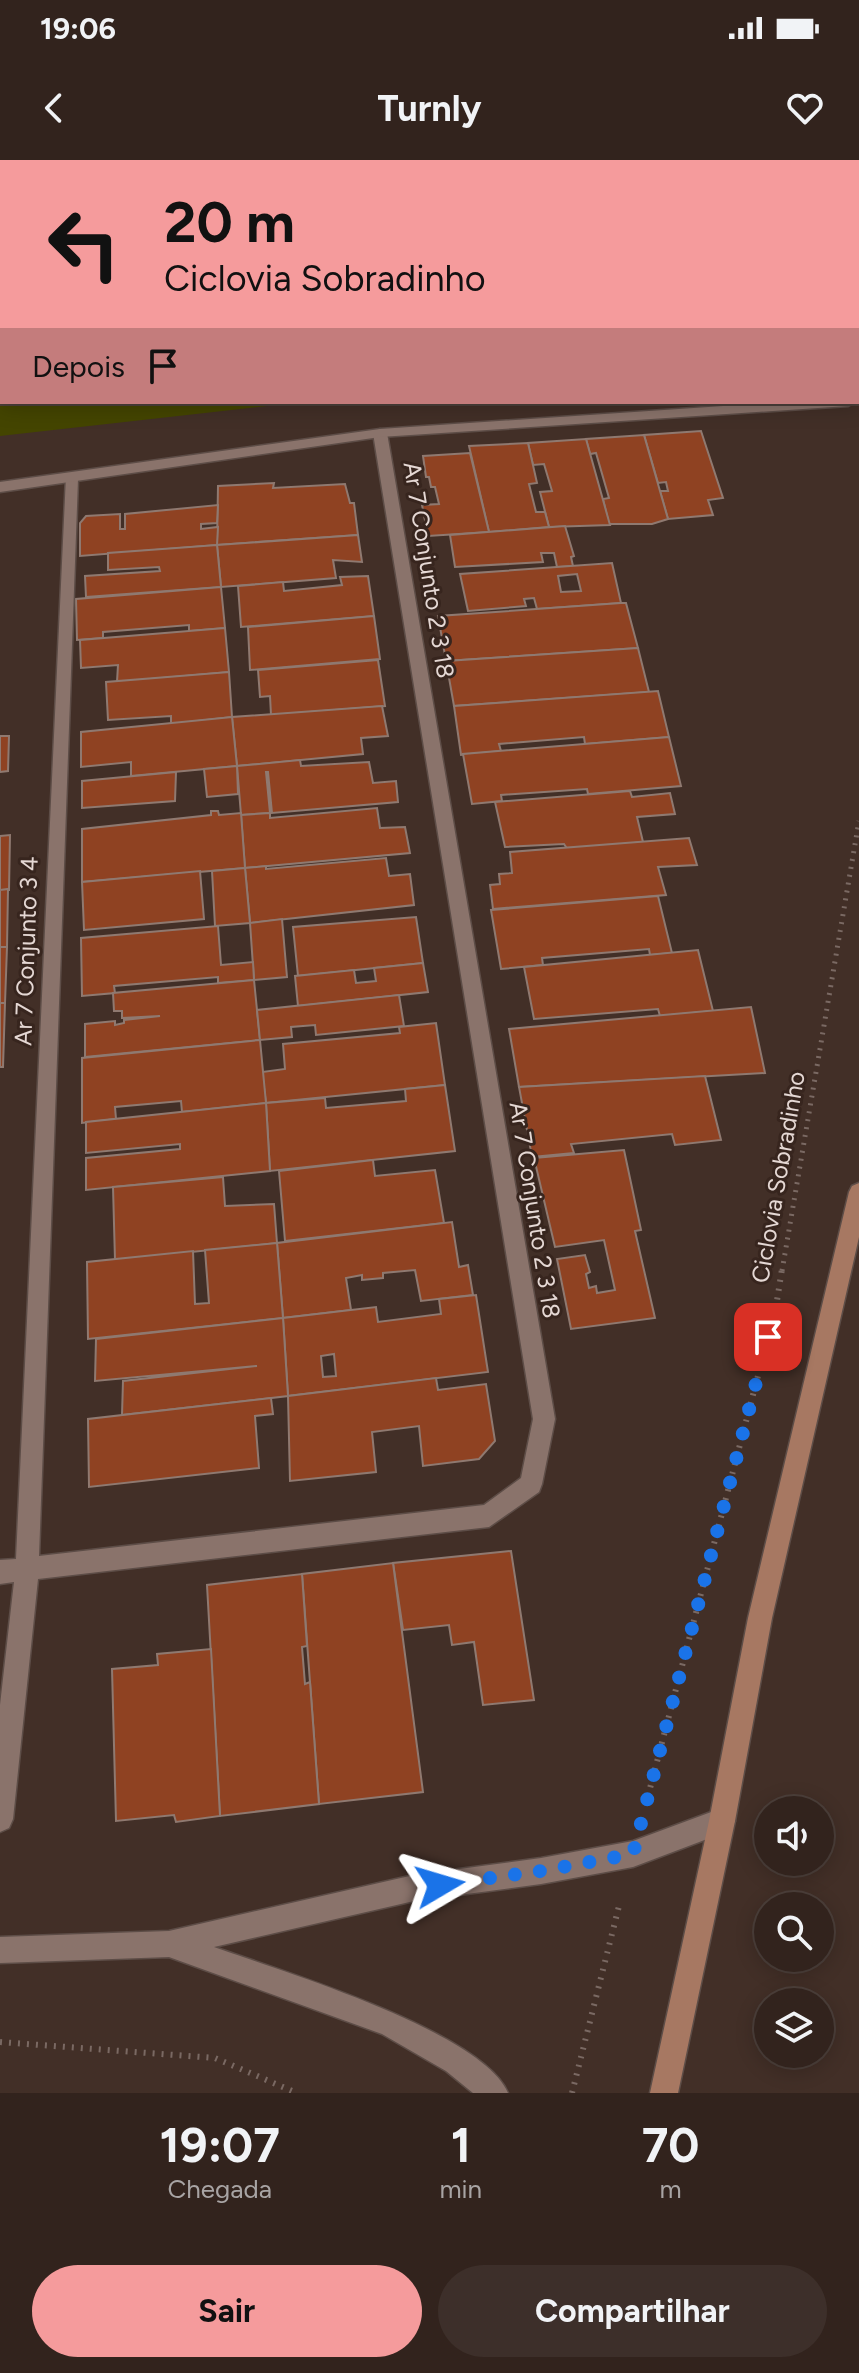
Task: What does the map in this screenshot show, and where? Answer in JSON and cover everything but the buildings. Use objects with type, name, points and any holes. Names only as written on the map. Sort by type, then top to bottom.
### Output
[{"type":"main road","points":[[664,2093],[722,1821],[760,1618],[859,1192]]},
{"type":"street","points":[[0,487],[380,433],[818,404]]},
{"type":"street","name":"Ar 7 Conjunto 2 3 18","points":[[0,1572],[489,1516],[531,1484],[544,1419],[380,433]]},
{"type":"street","name":"Ar 7 Conjunto 3 4","points":[[0,1819],[27,1569],[71,479]]},
{"type":"street","points":[[0,1950],[169,1944],[414,1888],[541,1871],[633,1854],[722,1821]]},
{"type":"street","points":[[169,1944],[389,2023],[456,2061],[494,2093]]},
{"type":"path","name":"Ciclovia Sobradinho","points":[[572,2093],[776,1307],[859,821]]},
{"type":"path","points":[[0,2042],[215,2058],[297,2093]]},
{"type":"shaded area","points":[[0,404],[286,404],[0,436]]},
{"type":"route","points":[[440,1885],[633,1854],[768,1337]]}]
